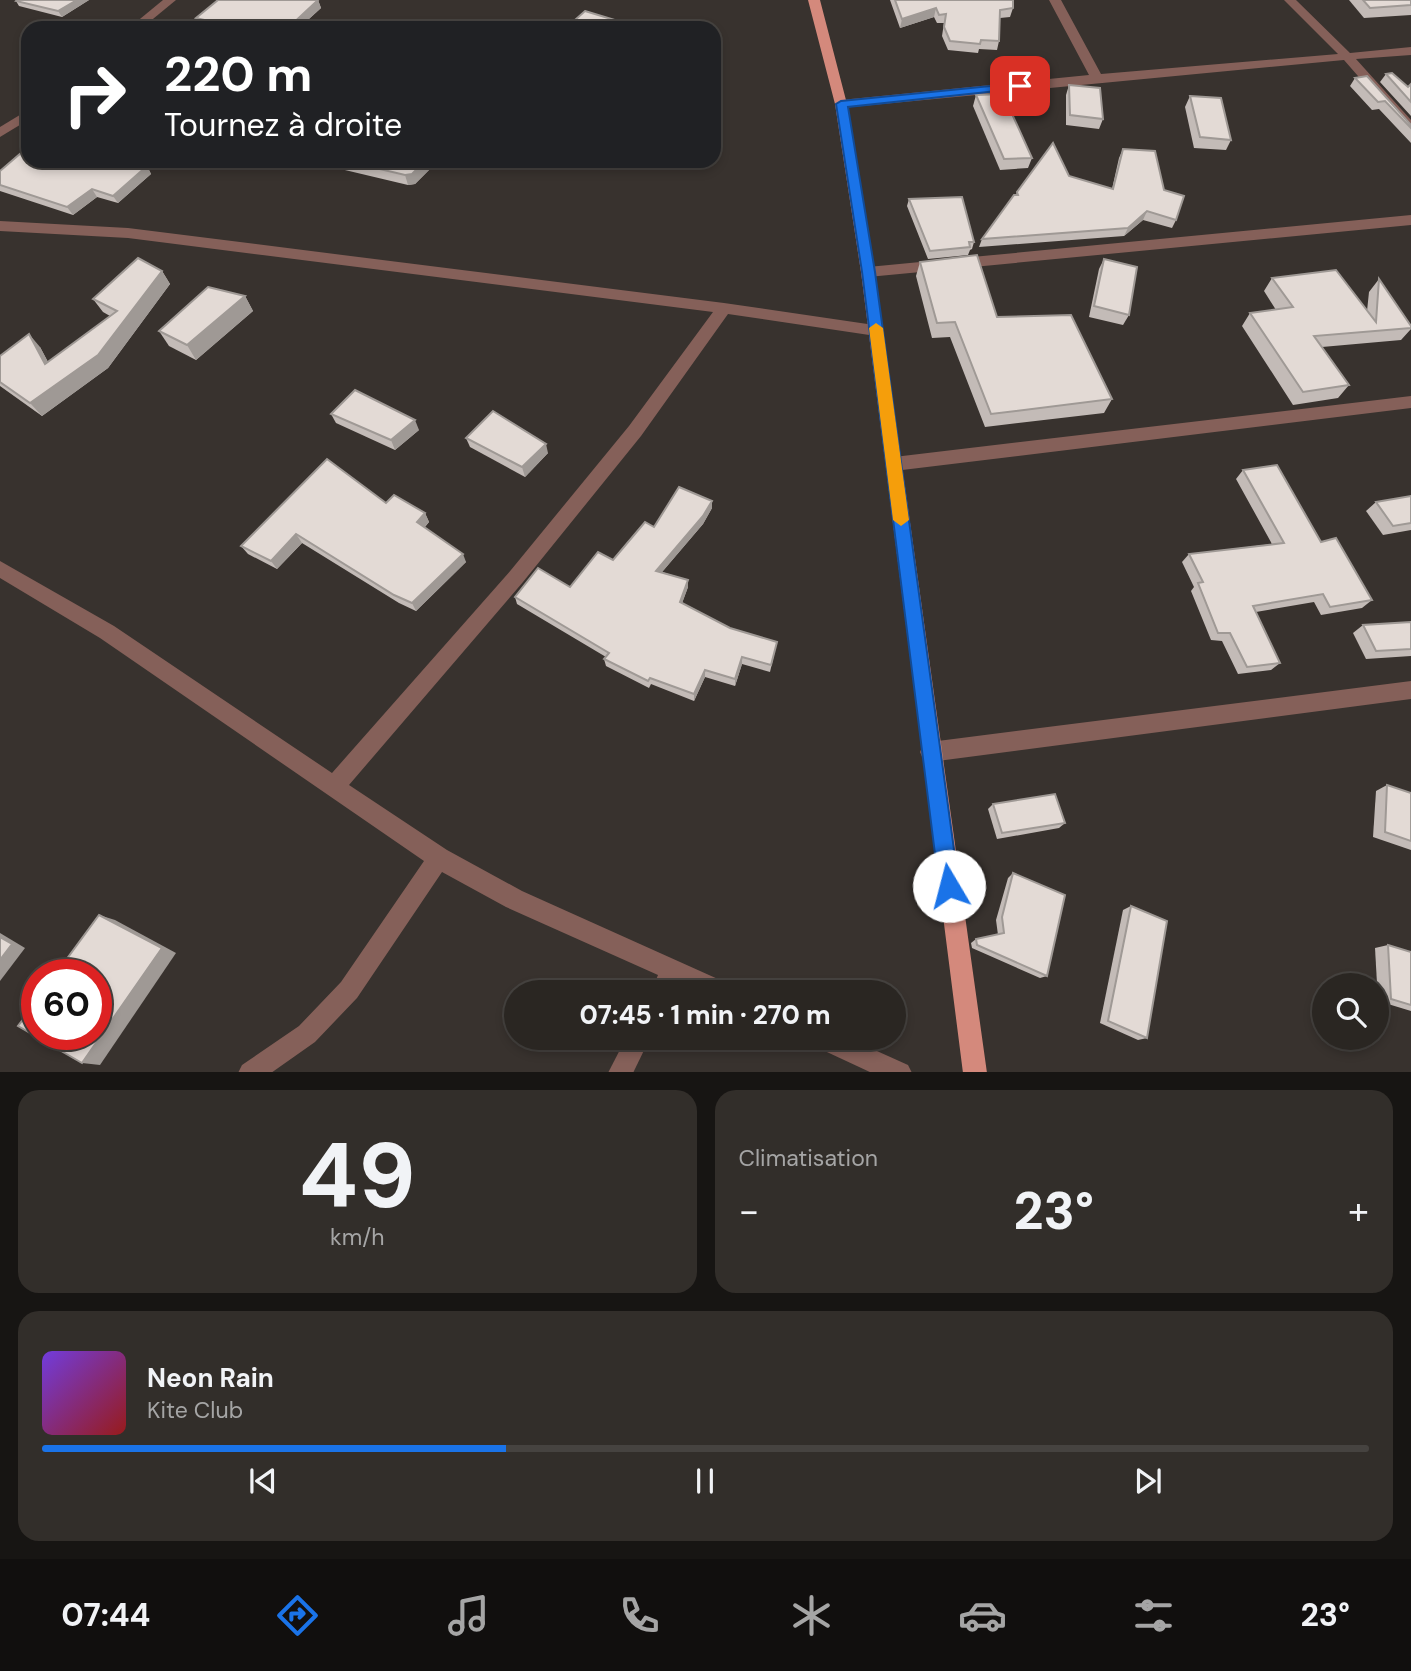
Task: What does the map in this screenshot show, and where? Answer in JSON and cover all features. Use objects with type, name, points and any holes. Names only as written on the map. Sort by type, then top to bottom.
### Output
[{"type":"main road","points":[[814,0],[841,104],[868,272],[975,1072]]},
{"type":"street","points":[[144,21],[170,0]]},
{"type":"street","points":[[1055,0],[1097,78]]},
{"type":"street","points":[[1290,0],[1346,55],[1411,128]]},
{"type":"street","points":[[841,104],[1097,78],[1411,51]]},
{"type":"street","points":[[0,133],[21,119]]},
{"type":"street","points":[[868,272],[1411,220]]},
{"type":"street","points":[[0,226],[128,233],[724,307],[876,330]]},
{"type":"street","points":[[334,786],[517,576],[635,431],[724,307]]},
{"type":"street","points":[[894,464],[1411,402]]},
{"type":"street","points":[[0,569],[107,632],[439,858],[514,899],[694,980]]},
{"type":"street","points":[[930,752],[1411,690]]},
{"type":"street","points":[[251,1072],[307,1034],[349,990],[439,858]]},
{"type":"street","points":[[668,980],[673,971]]},
{"type":"street","points":[[621,1072],[632,1050]]},
{"type":"street","points":[[849,1050],[898,1072]]},
{"type":"building","points":[[17,0],[77,0],[58,11]]},
{"type":"building","points":[[218,0],[318,0],[296,21],[209,21],[196,18]]},
{"type":"building","points":[[895,0],[1013,0],[1013,8],[1000,10],[999,41],[981,40],[980,44],[950,41],[944,27],[946,14],[939,15],[936,8],[902,19]]},
{"type":"building","points":[[1363,0],[1411,0],[1411,5],[1370,8]]},
{"type":"building","points":[[585,11],[618,21],[574,21]]},
{"type":"building","points":[[1392,73],[1408,87],[1411,84],[1411,102],[1386,74]]},
{"type":"building","points":[[1367,76],[1411,128],[1385,101],[1378,102],[1355,78]]},
{"type":"building","points":[[1069,85],[1100,88],[1103,119],[1070,115]]},
{"type":"building","points":[[1003,94],[1032,158],[1004,159],[976,95]]},
{"type":"building","points":[[1190,96],[1221,98],[1231,140],[1200,137]]},
{"type":"building","points":[[1053,143],[1069,176],[1113,189],[1123,149],[1155,151],[1164,190],[1184,196],[1176,220],[1147,211],[1128,228],[982,239],[1014,195],[1018,195],[1017,192]]},
{"type":"building","points":[[21,153],[21,168],[145,168],[113,196],[92,189],[67,207],[0,185],[0,171]]},
{"type":"building","points":[[376,168],[418,168],[412,174],[405,175]]},
{"type":"building","points":[[962,197],[974,242],[969,242],[970,247],[930,251],[909,199]]},
{"type":"building","points":[[977,255],[997,317],[1071,315],[1112,399],[991,414],[955,322],[937,323],[920,262]]},
{"type":"building","points":[[138,258],[162,271],[98,355],[30,403],[0,382],[0,356],[29,334],[45,364],[117,311],[93,299]]},
{"type":"building","points":[[1104,259],[1137,267],[1129,315],[1094,306]]},
{"type":"building","points":[[1336,270],[1376,322],[1379,279],[1411,328],[1314,336],[1349,385],[1303,392],[1250,313],[1293,307],[1272,278]]},
{"type":"building","points":[[208,287],[245,296],[187,345],[159,331]]},
{"type":"building","points":[[355,390],[415,420],[391,440],[331,414]]},
{"type":"building","points":[[493,411],[546,444],[522,467],[466,438]]},
{"type":"building","points":[[327,459],[386,503],[394,495],[425,513],[417,522],[463,554],[412,603],[394,595],[296,534],[271,561],[241,546]]},
{"type":"building","points":[[1277,465],[1321,542],[1336,538],[1372,600],[1330,607],[1323,594],[1253,606],[1280,663],[1247,667],[1230,633],[1218,633],[1198,583],[1203,582],[1189,554],[1284,543],[1243,470]]},
{"type":"building","points":[[679,487],[712,501],[703,516],[656,571],[688,580],[680,602],[730,628],[777,642],[771,665],[742,657],[735,679],[705,670],[694,694],[650,678],[648,681],[604,659],[609,653],[515,597],[538,568],[570,587],[598,552],[613,560],[645,522],[654,527]]},
{"type":"building","points":[[1411,496],[1411,523],[1393,526],[1376,502]]},
{"type":"building","points":[[1411,622],[1411,649],[1376,651],[1363,625]]},
{"type":"building","points":[[1387,785],[1411,793],[1411,841],[1385,832]]},
{"type":"building","points":[[1055,794],[1065,823],[1002,833],[993,804]]},
{"type":"building","points":[[1013,873],[1065,895],[1047,976],[977,945],[976,939],[1004,933],[1002,917]]},
{"type":"building","points":[[1131,906],[1167,921],[1147,1038],[1108,1021]]},
{"type":"building","points":[[99,915],[162,948],[112,1020],[112,959],[67,959]]},
{"type":"building","points":[[0,937],[12,944],[0,960]]},
{"type":"building","points":[[1388,945],[1411,952],[1411,1005],[1391,999]]},
{"type":"building","points":[[60,1050],[91,1050],[82,1063]]},
{"type":"slow traffic","points":[[876,328],[901,520]]},
{"type":"route","points":[[949,886],[868,272],[841,104],[1020,86]]}]
